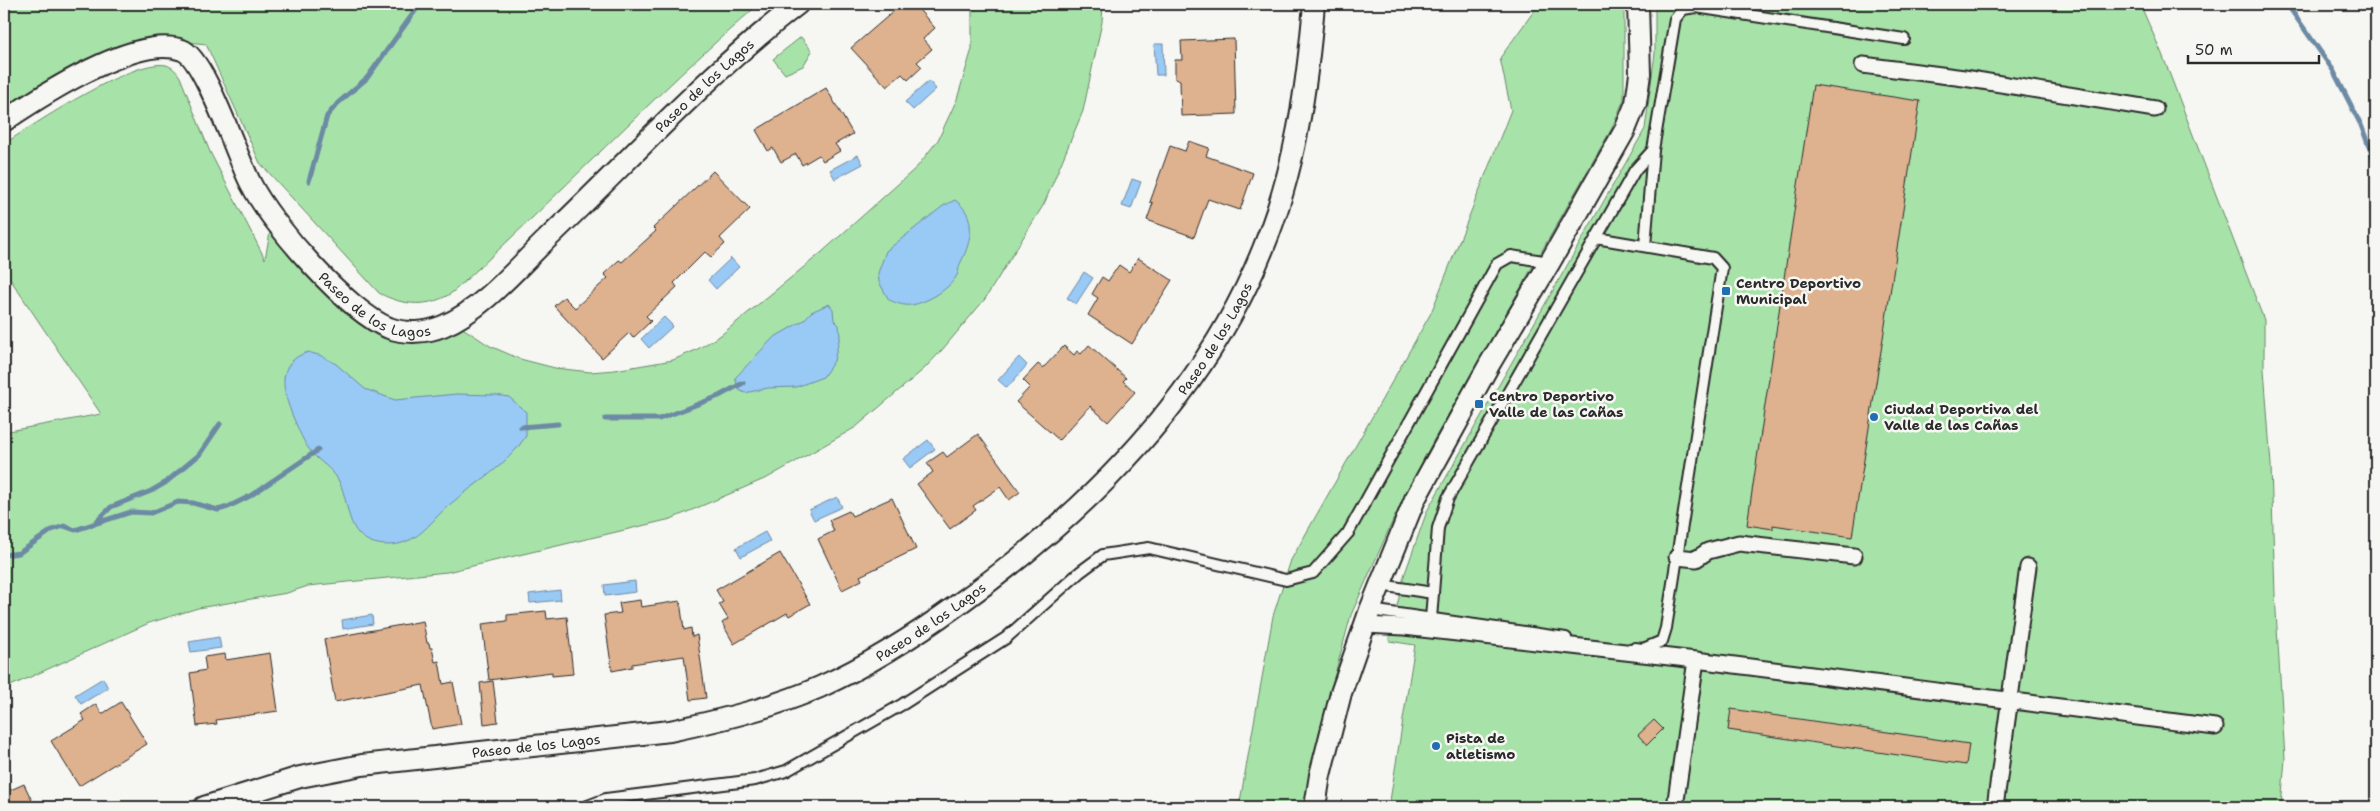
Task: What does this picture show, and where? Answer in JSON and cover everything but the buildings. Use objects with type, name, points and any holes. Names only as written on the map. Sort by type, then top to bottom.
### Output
[{"type":"street","name":"Paseo de los Lagos","points":[[4,121],[72,79],[114,60],[150,48],[181,49],[196,61],[251,184],[266,209],[293,242],[340,292],[370,317],[388,328],[403,332],[417,332],[444,326],[470,310],[489,294],[567,220],[668,118],[771,25],[798,4]]},
{"type":"street","name":"Paseo de los Lagos","points":[[204,807],[300,777],[353,767],[404,759],[670,731],[718,721],[773,706],[821,686],[926,628],[995,578],[1079,507],[1178,399],[1201,365],[1237,303],[1262,251],[1281,200],[1293,158],[1307,76],[1314,4]]},
{"type":"street","points":[[1316,807],[1320,775],[1341,693],[1367,617],[1415,499],[1489,364],[1625,130],[1636,103],[1640,74],[1638,4]]},
{"type":"street","points":[[1862,65],[1964,78],[2155,109]]},
{"type":"street","points":[[1677,557],[1696,559],[1708,551],[1739,543],[1854,556]]},
{"type":"street","points":[[1995,807],[2028,568]]},
{"type":"street","points":[[1367,617],[1404,627],[1696,660],[2011,699],[2139,718],[2214,726]]},
{"type":"street","points":[[1675,807],[1696,660]]},
{"type":"lane","points":[[1645,246],[1653,150],[1675,19],[1683,8],[1696,7],[1904,39]]},
{"type":"lane","points":[[1431,619],[1438,528],[1448,498],[1635,170],[1653,150]]},
{"type":"lane","points":[[1367,617],[1431,619],[1643,649],[1662,641],[1666,628],[1722,268],[1714,258],[1596,238]]},
{"type":"lane","points":[[585,807],[606,799],[756,780],[786,771],[903,704],[1006,638],[1080,572],[1103,555],[1149,548],[1286,580],[1313,573],[1348,533],[1497,264],[1512,256],[1550,262]]},
{"type":"lane","points":[[1380,585],[1433,593]]},
{"type":"green space","points":[[4,4],[759,4],[681,74],[453,292],[435,301],[407,303],[379,293],[260,163],[206,44],[170,40],[4,115]]},
{"type":"green space","points":[[972,4],[1103,4],[1102,22],[1083,111],[1044,204],[985,299],[924,369],[856,427],[769,477],[671,519],[447,572],[308,586],[287,593],[198,608],[149,623],[4,689],[4,432],[101,414],[4,270],[4,144],[59,109],[108,82],[151,66],[166,65],[180,77],[210,152],[265,259],[271,227],[361,318],[461,327],[490,346],[520,359],[555,368],[590,372],[615,370],[673,360],[696,350],[721,335],[821,253],[917,167],[938,140],[957,99],[972,49]]},
{"type":"green space","points":[[1539,4],[1624,4],[1624,99],[1612,128],[1432,443],[1393,520],[1351,615],[1319,733],[1304,807],[1239,807],[1273,616],[1291,560],[1431,313],[1511,110],[1500,58]]},
{"type":"green space","name":"Ciudad Deportiva del Valle de las Cañas","points":[[1655,4],[2140,4],[2162,54],[2264,320],[2264,369],[2271,465],[2275,595],[2285,759],[2281,807],[1389,807],[1415,645],[1389,641],[1404,576],[1427,511],[1645,129],[1655,53]]},
{"type":"green space","points":[[801,37],[812,51],[803,66],[785,74],[773,59]]},
{"type":"water","points":[[1154,44],[1163,44],[1164,75],[1156,75]]},
{"type":"water","points":[[929,81],[936,89],[913,110],[905,102]]},
{"type":"water","points":[[858,155],[863,164],[835,179],[830,170]]},
{"type":"water","points":[[1132,179],[1141,182],[1131,209],[1122,206]]},
{"type":"water","points":[[955,200],[967,213],[970,237],[955,279],[938,294],[917,304],[906,305],[889,300],[879,282],[878,273],[886,251],[943,206]]},
{"type":"water","points":[[731,258],[739,267],[716,289],[708,280]]},
{"type":"water","points":[[1084,272],[1093,278],[1076,304],[1067,298]]},
{"type":"water","points":[[829,304],[833,309],[834,320],[839,325],[840,336],[834,361],[823,377],[796,387],[768,388],[745,393],[739,390],[735,378],[773,338],[804,320],[811,312]]},
{"type":"water","points":[[664,317],[673,326],[649,348],[641,339]]},
{"type":"water","points":[[308,352],[322,356],[336,364],[365,389],[395,400],[456,394],[509,397],[526,412],[526,436],[510,456],[448,506],[417,536],[405,542],[392,545],[371,542],[356,531],[337,478],[306,445],[286,398],[284,379],[286,371],[290,363]]},
{"type":"water","points":[[1019,357],[1027,365],[1007,388],[998,380]]},
{"type":"water","points":[[928,440],[935,449],[910,468],[903,459]]},
{"type":"water","points":[[837,497],[842,507],[814,520],[809,510]]},
{"type":"water","points":[[765,532],[770,541],[741,557],[736,548]]},
{"type":"water","points":[[635,581],[636,592],[605,596],[604,585]]},
{"type":"water","points":[[560,590],[561,600],[530,603],[529,594]]},
{"type":"water","points":[[372,615],[373,624],[343,629],[342,620]]},
{"type":"water","points":[[219,637],[221,648],[191,652],[189,642]]},
{"type":"water","points":[[103,678],[108,688],[81,704],[75,695]]},
{"type":"waterway","points":[[309,181],[327,116],[338,103],[367,78],[420,4]]},
{"type":"waterway","points":[[2287,4],[2333,70],[2361,125],[2376,165]]},
{"type":"waterway","points":[[605,419],[659,419],[719,396],[743,383]]},
{"type":"waterway","points":[[94,524],[111,507],[151,491],[165,483],[199,455],[220,424]]},
{"type":"waterway","points":[[521,427],[558,424]]},
{"type":"waterway","points":[[4,555],[19,553],[52,530],[64,526],[75,530],[131,512],[151,513],[178,502],[193,503],[218,510],[228,507],[250,496],[318,450]]},
{"type":"place","name":"Centro Deportivo Municipal","points":[[1726,291]]},
{"type":"place","name":"Centro Deportivo Valle de las Cañas","points":[[1479,404]]},
{"type":"place","name":"Ciudad Deportiva del Valle de las Cañas","points":[[1874,417]]},
{"type":"place","name":"Pista de atletismo","points":[[1436,746]]}]
